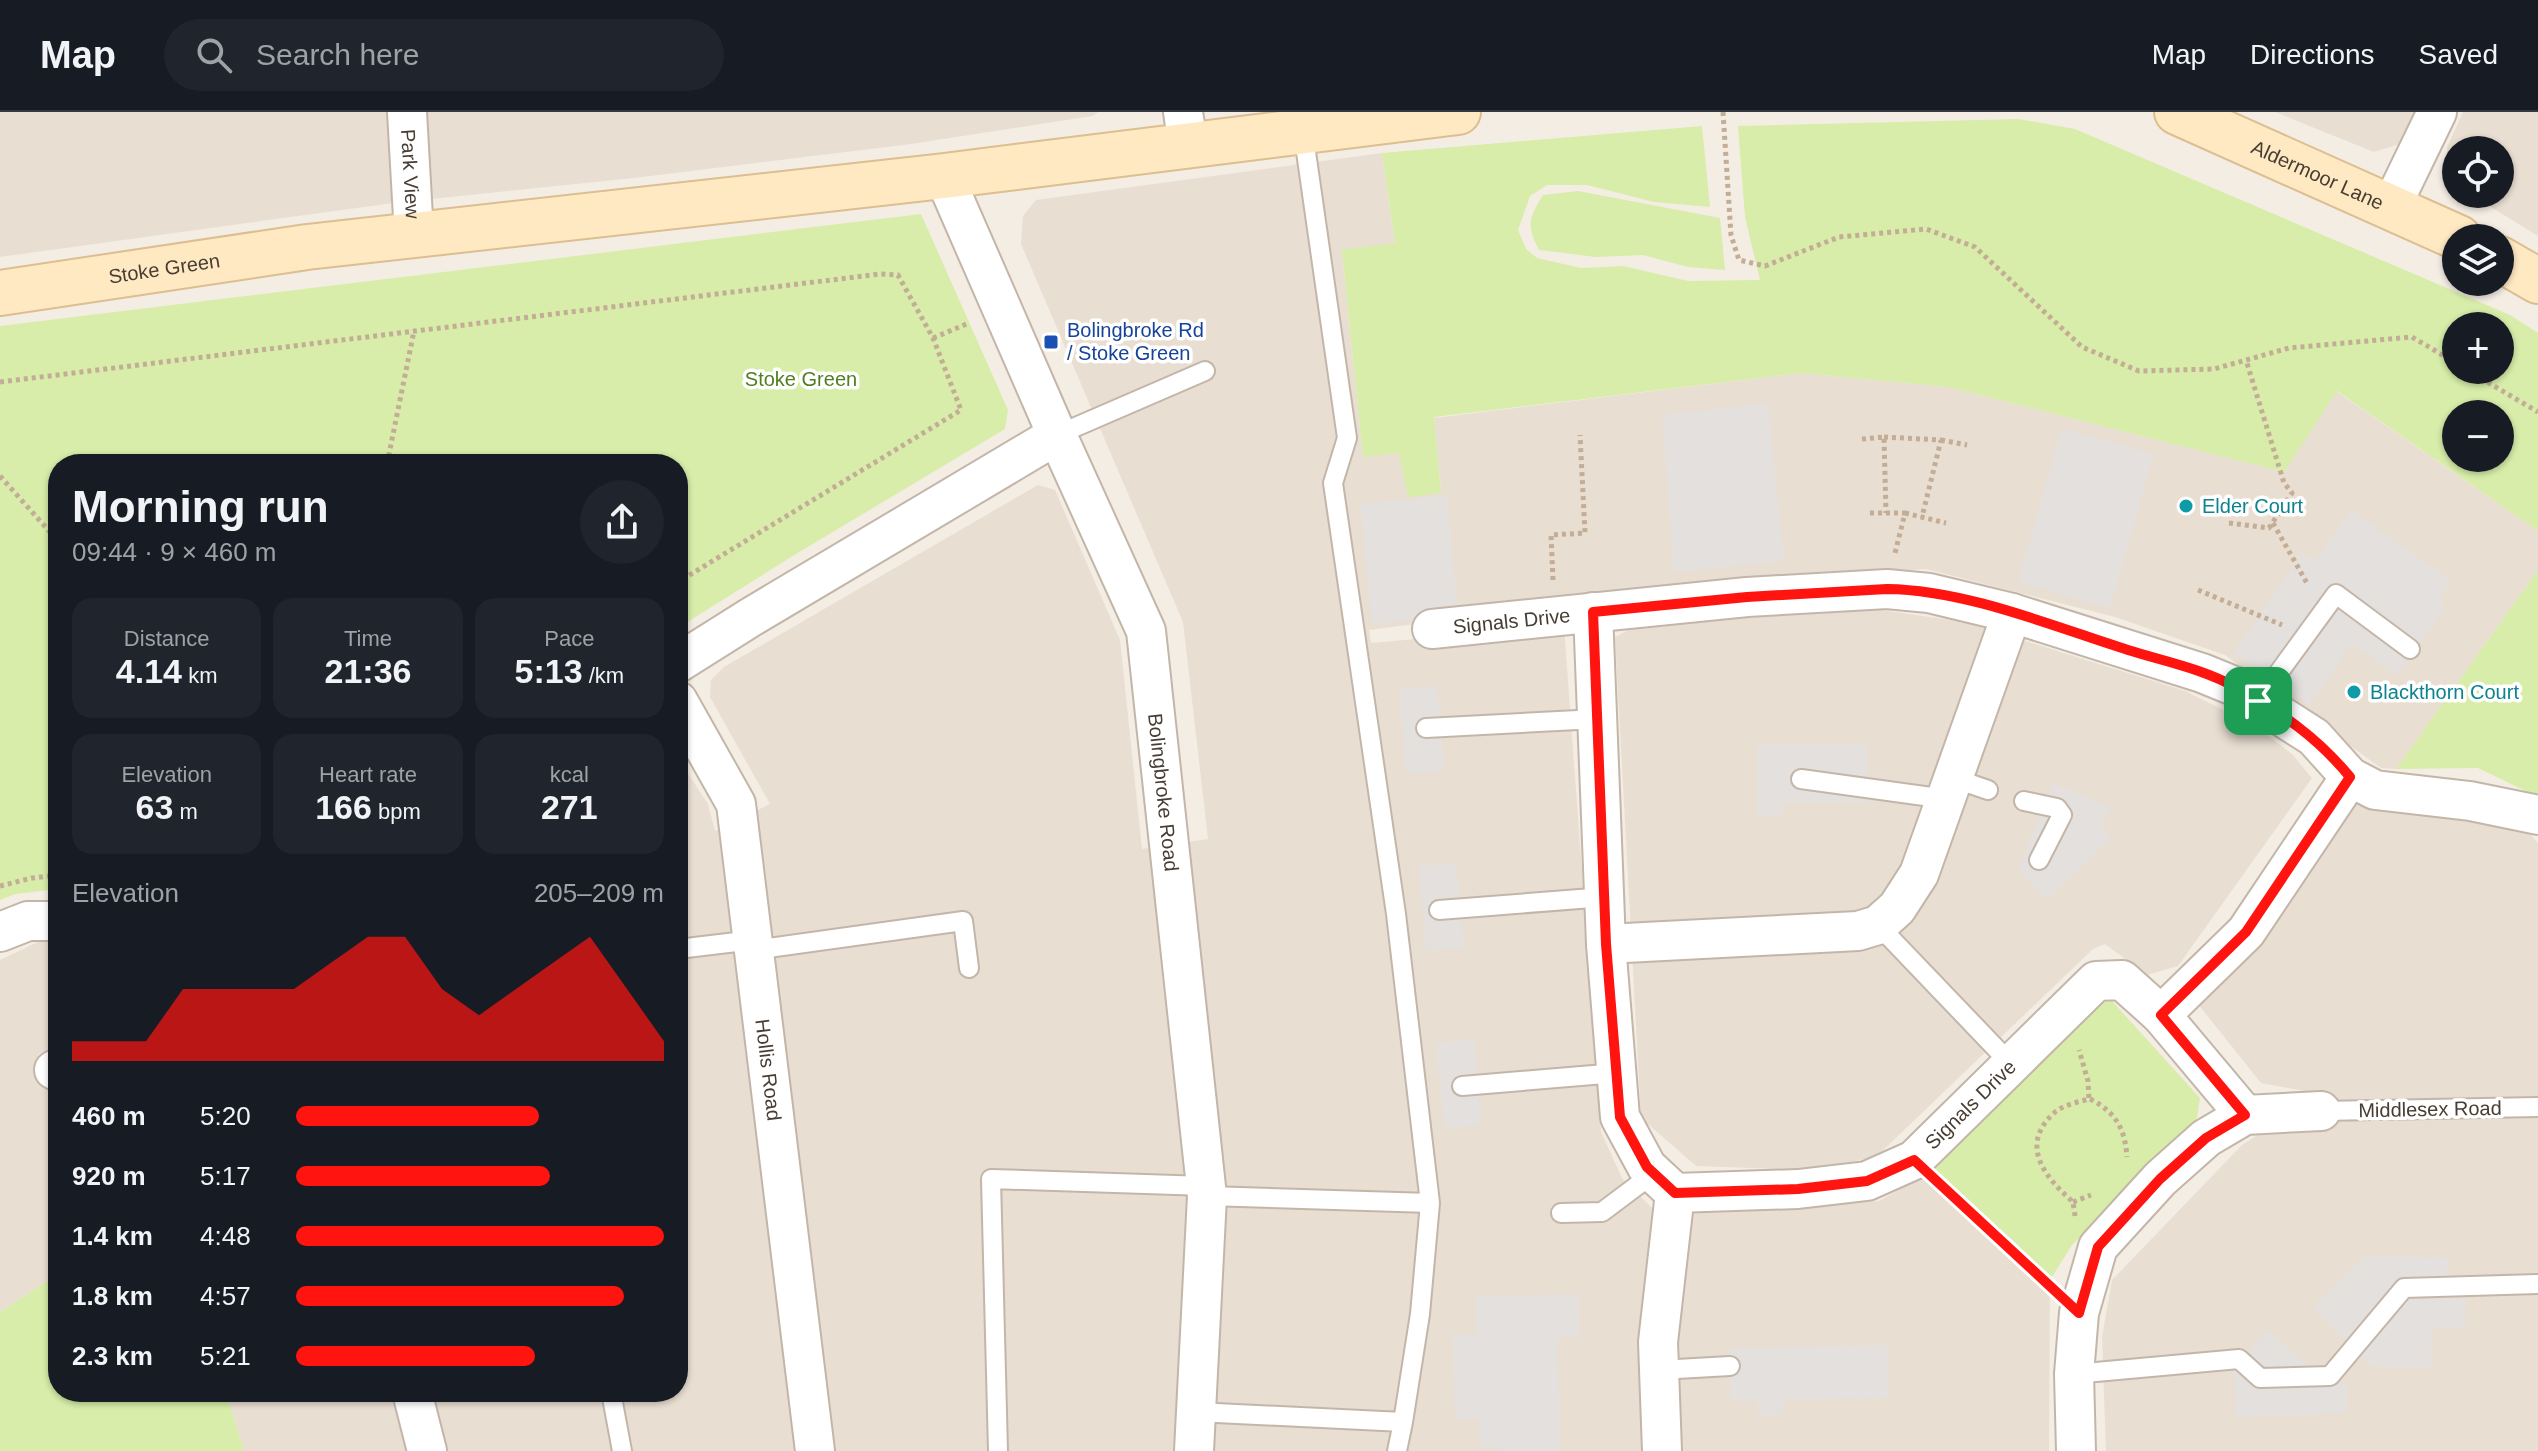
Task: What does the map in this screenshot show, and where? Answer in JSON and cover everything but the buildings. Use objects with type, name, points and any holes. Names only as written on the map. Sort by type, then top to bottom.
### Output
[{"type":"street","name":"Park View","points":[[407,112],[414,235]]},
{"type":"street","points":[[1186,128],[1303,131],[1458,112]]},
{"type":"street","name":"Aldermoor Lane","points":[[2177,112],[2442,230]]},
{"type":"street","points":[[2391,207],[2437,112]]},
{"type":"street","name":"Stoke Green","points":[[0,293],[307,247],[944,176],[1186,128]]},
{"type":"street","name":"Bolingbroke Road","points":[[944,176],[1146,631],[1206,1191],[1194,1451]]},
{"type":"street","points":[[2514,267],[2538,281]]},
{"type":"street","points":[[688,657],[1057,435]]},
{"type":"street","name":"Signals Drive","points":[[1432,629],[1747,597],[1887,589],[1929,593],[2012,613],[2234,686],[2314,737],[2350,777],[2375,790],[2470,801],[2538,815]]},
{"type":"street","name":"Signals Drive","points":[[1593,612],[1606,944],[1620,1117],[1647,1167],[1665,1183],[1798,1189],[1867,1181],[1914,1160],[2096,981],[2122,980],[2161,1015],[2245,1115]]},
{"type":"street","points":[[1606,944],[1834,934],[1878,925],[1897,908],[1919,874],[1962,789],[2012,613]]},
{"type":"street","name":"Hollis Road","points":[[688,719],[736,804],[815,1451]]},
{"type":"street","points":[[2161,1015],[2246,932],[2350,777]]},
{"type":"street","points":[[0,932],[28,921],[48,921]]},
{"type":"street","points":[[2076,1451],[2074,1374],[2084,1296],[2098,1247],[2160,1179],[2206,1138],[2245,1115],[2321,1111]]},
{"type":"street","points":[[1662,1451],[1658,1342],[1665,1183]]},
{"type":"street","points":[[415,1402],[427,1451]]},
{"type":"lane","points":[[1303,131],[1347,438],[1333,483],[1396,914],[1430,1203],[1420,1314],[1397,1451]]},
{"type":"lane","points":[[1057,435],[1205,371]]},
{"type":"lane","points":[[2258,701],[2336,594],[2410,649]]},
{"type":"lane","points":[[1426,728],[1597,719]]},
{"type":"lane","points":[[1801,779],[1962,789]]},
{"type":"lane","points":[[2024,801],[2057,808],[2062,815],[2039,860]]},
{"type":"lane","points":[[1439,910],[1605,897]]},
{"type":"lane","points":[[688,948],[754,945],[963,921],[969,968]]},
{"type":"lane","points":[[1878,925],[2011,1064]]},
{"type":"lane","points":[[1462,1086],[1617,1073]]},
{"type":"lane","name":"Middlesex Road","points":[[2321,1111],[2538,1107]]},
{"type":"lane","points":[[998,1451],[991,1179],[1430,1203]]},
{"type":"lane","points":[[1561,1213],[1602,1212],[1665,1183]]},
{"type":"lane","points":[[2074,1374],[2239,1359],[2260,1378],[2330,1376],[2404,1288],[2538,1284]]},
{"type":"lane","points":[[1659,1370],[1730,1366]]},
{"type":"lane","points":[[613,1402],[622,1451]]},
{"type":"lane","points":[[1196,1412],[1403,1422]]},
{"type":"path","points":[[1723,112],[1731,235],[1739,260],[1765,266],[1839,237],[1926,229],[1975,247],[2082,347],[2139,371],[2214,369],[2289,348],[2412,337],[2442,355]]},
{"type":"path","points":[[0,382],[880,274],[898,275],[933,338],[961,410],[688,576]]},
{"type":"path","points":[[389,454],[414,331]]},
{"type":"path","points":[[2229,523],[2269,528],[2292,493],[2284,483],[2246,360]]},
{"type":"path","points":[[2491,384],[2538,412]]},
{"type":"path","points":[[1554,589],[1551,535],[1585,533],[1580,435]]},
{"type":"path","points":[[1884,437],[1886,513]]},
{"type":"path","points":[[1862,439],[1941,440],[1967,445]]},
{"type":"path","points":[[1922,517],[1941,440]]},
{"type":"path","points":[[0,476],[48,530]]},
{"type":"path","points":[[1870,513],[1905,513],[1946,523]]},
{"type":"path","points":[[1887,589],[1905,513]]},
{"type":"path","points":[[2273,523],[2323,612]]},
{"type":"path","points":[[2198,590],[2306,635]]},
{"type":"path","points":[[0,886],[48,876]]},
{"type":"path","points":[[2058,1018],[2083,1058],[2089,1099],[2113,1116],[2125,1136],[2127,1159],[2121,1169]]},
{"type":"path","points":[[2084,1296],[2073,1202],[2052,1183],[2038,1162],[2037,1143],[2055,1111],[2089,1099]]},
{"type":"path","points":[[1914,1160],[2084,1296]]},
{"type":"path","points":[[2073,1202],[2093,1194]]},
{"type":"shaded area","points":[[0,112],[1098,112],[1093,116],[911,144],[634,178],[393,203],[0,257]]},
{"type":"shaded area","points":[[2275,112],[2419,112],[2403,143],[2374,152]]},
{"type":"shaded area","points":[[2463,112],[2538,112],[2538,236],[2493,208],[2514,208],[2514,136],[2452,136]]},
{"type":"shaded area","points":[[1382,153],[1395,244],[1342,251],[1363,456],[1399,453],[1441,492],[1434,418],[1801,373],[1948,387],[2284,472],[2336,391],[2442,464],[2442,472],[2453,472],[2538,531],[2538,570],[2396,769],[2381,768],[2225,655],[2115,617],[1926,569],[1727,583],[1369,630],[1371,643],[1564,626],[1601,1132],[1622,1178],[1659,1215],[1879,1201],[1931,1172],[2050,1280],[2049,1451],[244,1451],[229,1402],[688,1402],[688,773],[708,804],[715,831],[770,804],[710,697],[711,680],[724,667],[1038,485],[1055,490],[1120,640],[1142,849],[1208,839],[1183,622],[1021,244],[1023,216],[1036,200]]},
{"type":"shaded area","points":[[1768,403],[1784,561],[1674,572],[1662,415]]},
{"type":"shaded area","points":[[2062,428],[2154,454],[2110,608],[2018,582]]},
{"type":"shaded area","points":[[1447,495],[1458,616],[1372,624],[1360,504]]},
{"type":"shaded area","points":[[2351,510],[2451,580],[2441,595],[2443,610],[2397,676],[2352,644],[2309,705],[2234,652],[2302,553],[2315,562]]},
{"type":"shaded area","points":[[1881,610],[1965,622],[2185,691],[2254,725],[2292,754],[2312,778],[2178,966],[2147,975],[2105,944],[2093,949],[1876,1157],[1808,1170],[1696,1166],[1641,1118],[1615,637],[1640,624]]},
{"type":"shaded area","points":[[1437,686],[1444,771],[1406,774],[1399,689]]},
{"type":"shaded area","points":[[1867,744],[1868,802],[1783,803],[1782,816],[1757,817],[1757,745]]},
{"type":"shaded area","points":[[2053,783],[2112,808],[2100,826],[2112,838],[2046,900],[2018,870]]},
{"type":"shaded area","points":[[2345,796],[2523,827],[2538,843],[2538,1451],[2106,1451],[2102,1337],[2112,1280],[2242,1145],[2321,1094],[2261,1083],[2198,1004]]},
{"type":"shaded area","points":[[1456,863],[1464,948],[1426,951],[1419,866]]},
{"type":"shaded area","points":[[40,941],[48,941],[48,1049],[38,1055],[48,1080],[48,1281],[0,1312],[0,960]]},
{"type":"shaded area","points":[[1474,1039],[1482,1125],[1444,1128],[1436,1043]]},
{"type":"shaded area","points":[[2365,1256],[2449,1258],[2448,1296],[2466,1297],[2465,1328],[2432,1328],[2431,1368],[2370,1366],[2313,1307]]},
{"type":"shaded area","points":[[1578,1294],[1579,1337],[1557,1338],[1560,1451],[1480,1448],[1479,1419],[1455,1419],[1453,1335],[1476,1334],[1475,1297]]},
{"type":"shaded area","points":[[2268,1330],[2327,1383],[2346,1383],[2347,1413],[2236,1417],[2234,1367]]},
{"type":"shaded area","points":[[1888,1345],[1889,1398],[1784,1399],[1783,1414],[1758,1416],[1758,1400],[1730,1401],[1730,1348]]},
{"type":"green space","points":[[2019,119],[2075,129],[2442,286],[2442,296],[2466,296],[2503,312],[2442,312],[2442,384],[2514,384],[2514,318],[2538,333],[2538,531],[2453,472],[2514,472],[2514,400],[2442,400],[2442,464],[2337,391],[2284,472],[1948,387],[1801,373],[1434,417],[1441,493],[1408,497],[1399,453],[1363,457],[1342,250],[1395,243],[1382,153],[1702,126],[1710,207],[1654,202],[1587,185],[1547,185],[1530,196],[1518,230],[1526,249],[1537,258],[1581,268],[1623,266],[1688,281],[1760,280],[1745,217],[1738,126]]},
{"type":"green space","points":[[1578,191],[1720,218],[1725,270],[1688,267],[1643,255],[1596,257],[1539,250],[1531,222],[1543,195]]},
{"type":"green space","name":"Stoke Green","points":[[921,214],[1008,410],[1005,429],[688,622],[688,454],[48,454],[48,890],[15,894],[0,900],[0,326]]},
{"type":"green space","points":[[2538,570],[2538,797],[2478,768],[2396,769]]},
{"type":"green space","points":[[2112,1001],[2200,1098],[2196,1124],[2072,1245],[2050,1280],[1931,1172],[2092,1005]]},
{"type":"green space","points":[[48,1281],[48,1402],[229,1402],[244,1451],[0,1451],[0,1312]]},
{"type":"place","name":"Bolingbroke Rd / Stoke Green","points":[[1051,342]]},
{"type":"place","name":"Elder Court","points":[[2186,506]]},
{"type":"place","name":"Blackthorn Court","points":[[2354,692]]},
{"type":"route","points":[[1887,589],[1929,593],[2012,613],[2202,673],[2234,686],[2258,701],[2314,737],[2350,777],[2246,932],[2161,1015],[2245,1115],[2206,1138],[2160,1179],[2098,1247],[2079,1313],[1914,1160],[1867,1181],[1798,1189],[1675,1193],[1647,1167],[1620,1117],[1606,944],[1593,612],[1747,597],[1887,589]]}]
